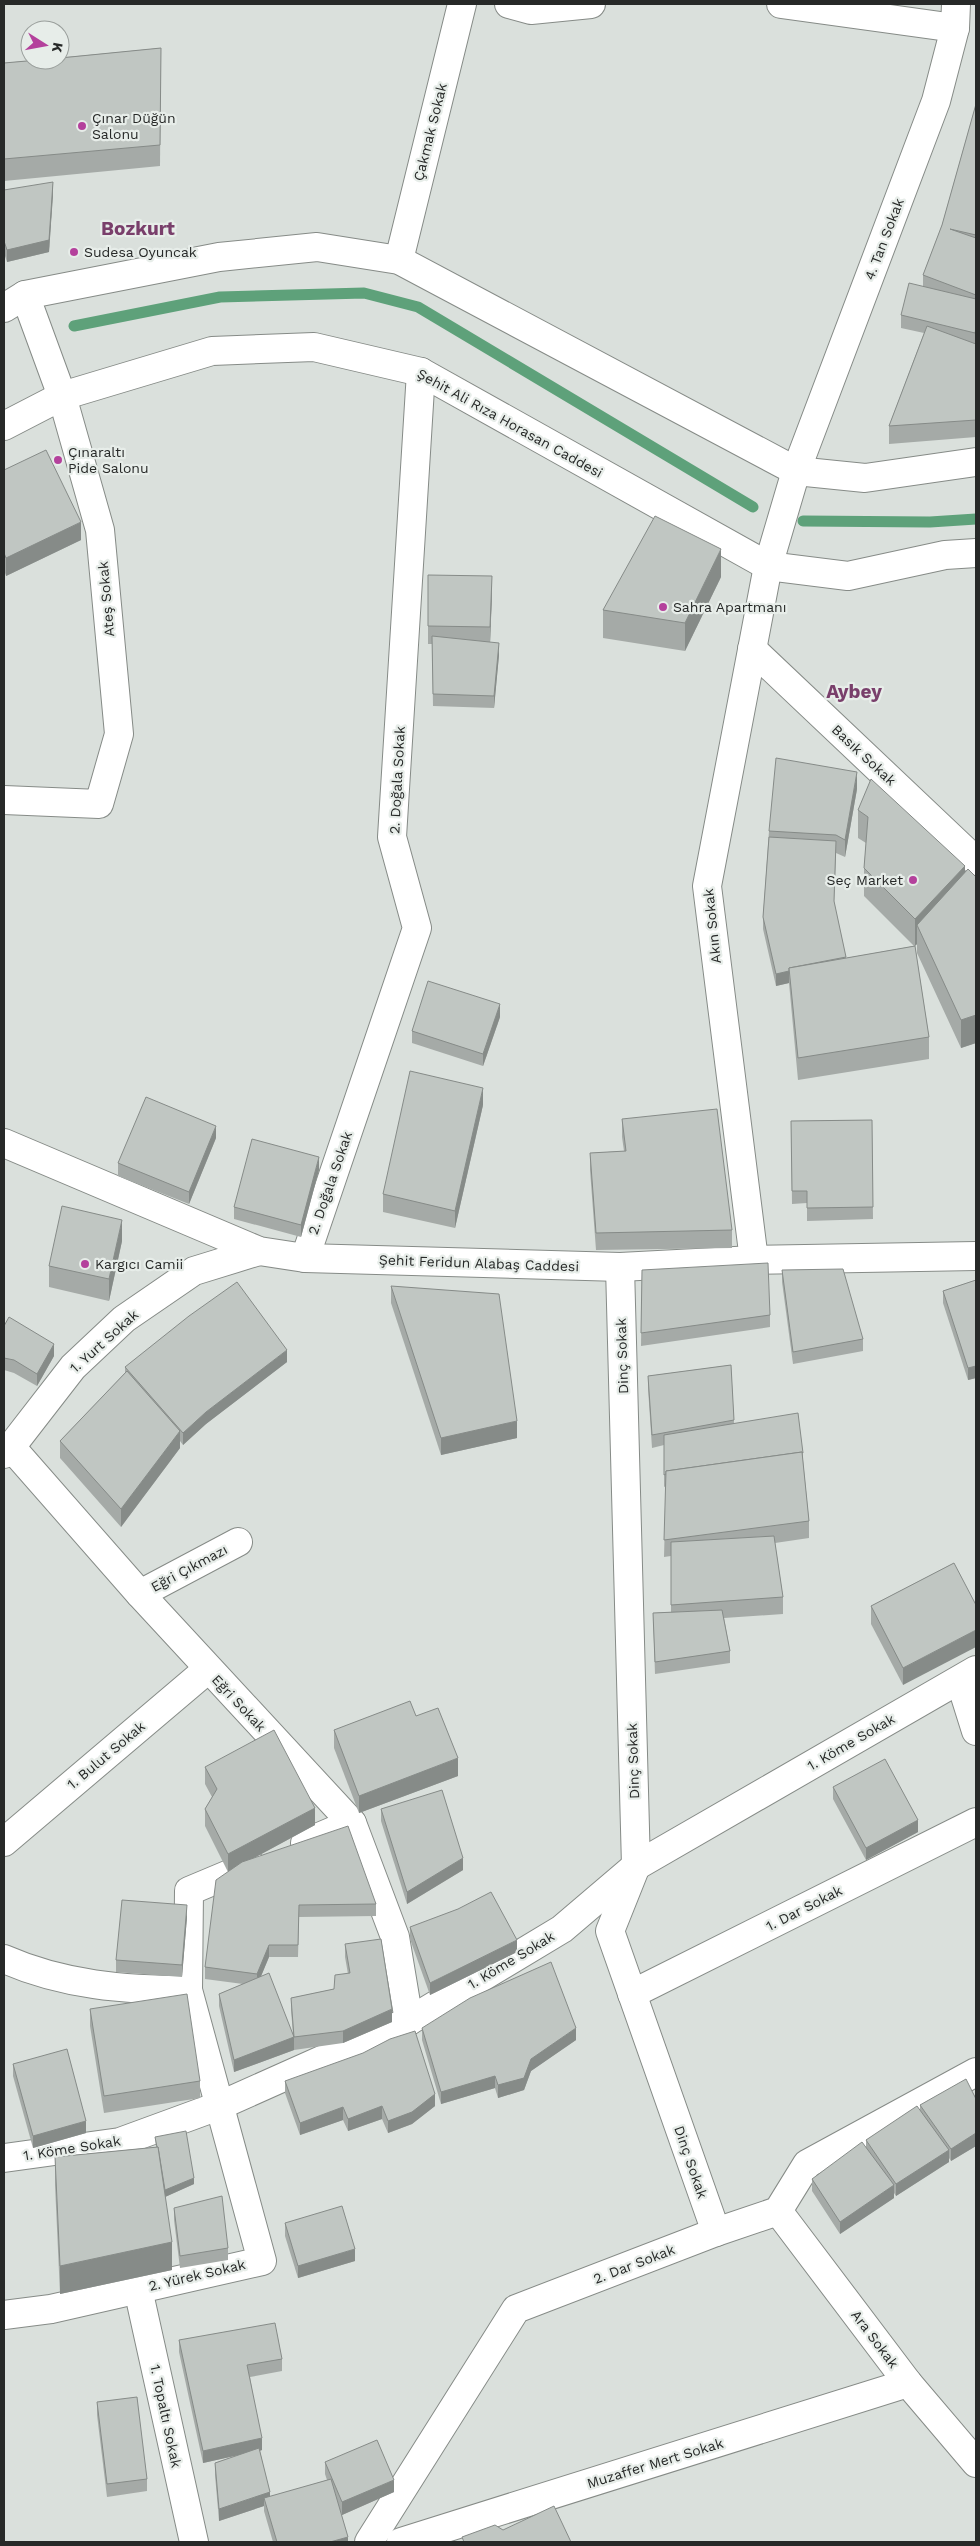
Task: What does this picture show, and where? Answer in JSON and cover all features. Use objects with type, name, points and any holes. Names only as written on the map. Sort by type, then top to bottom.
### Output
[{"type":"street","name":"Çakmak Sokak","points":[[399,260],[462,4]]},
{"type":"street","points":[[509,4],[531,10],[591,4]]},
{"type":"street","points":[[781,4],[956,16]]},
{"type":"street","name":"4. Tan Sokak","points":[[768,566],[796,470],[936,101],[956,16]]},
{"type":"street","points":[[14,301],[219,257],[317,246],[399,260],[796,470],[865,478],[976,462]]},
{"type":"street","name":"Ateş Sokak","points":[[4,800],[99,804],[119,734],[100,530],[62,396],[14,301]]},
{"type":"street","name":"Şehit Ali Rıza Horasan Caddesi","points":[[4,426],[62,396],[212,351],[314,347],[421,372],[768,566],[848,576],[945,555],[976,553]]},
{"type":"street","name":"2. Doğala Sokak","points":[[305,1258],[417,928],[392,837],[421,372]]},
{"type":"street","name":"Akın Sokak","points":[[754,1260],[707,886],[768,566]]},
{"type":"street","name":"Basık Sokak","points":[[752,649],[976,861]]},
{"type":"street","name":"Şehit Feridun Alabaş Caddesi","points":[[4,1143],[259,1251],[305,1258],[620,1267],[754,1260],[976,1256]]},
{"type":"street","name":"1. Yurt Sokak","points":[[8,1451],[73,1368],[124,1319],[194,1271],[259,1251]]},
{"type":"street","name":"Dinç Sokak","points":[[620,1267],[636,1866],[610,1931],[716,2232]]},
{"type":"street","name":"Eğri Sokak","points":[[8,1451],[352,1823],[395,1937],[409,2021]]},
{"type":"street","name":"Eğri Çıkmazı","points":[[140,1594],[238,1542]]},
{"type":"street","name":"1. Bulut Sokak","points":[[4,1842],[208,1669]]},
{"type":"street","points":[[968,1675],[976,1731]]},
{"type":"street","name":"1. Köme Sokak","points":[[4,2158],[120,2142],[221,2105],[409,2021],[562,1929],[636,1866],[968,1675]]},
{"type":"street","name":"1. Dar Sokak","points":[[632,1994],[976,1822]]},
{"type":"street","points":[[221,2105],[188,1990],[189,1891],[352,1823]]},
{"type":"street","points":[[4,1959],[22,1967],[76,1982],[132,1990],[188,1990]]},
{"type":"street","points":[[778,2212],[807,2164],[976,2072]]},
{"type":"street","name":"2. Yürek Sokak","points":[[4,2315],[52,2310],[262,2261],[221,2105]]},
{"type":"street","name":"2. Dar Sokak","points":[[369,2542],[516,2309],[716,2232],[778,2212]]},
{"type":"street","name":"Ara Sokak","points":[[778,2212],[908,2383],[976,2463]]},
{"type":"street","name":"1. Topaltı Sokak","points":[[138,2289],[194,2542]]},
{"type":"street","name":"Muzaffer Mert Sokak","points":[[401,2542],[908,2383]]},
{"type":"building","name":"Çınar Düğün Salonu","points":[[161,48],[160,145],[4,159],[4,63],[20,62],[20,70],[70,70],[70,57]]},
{"type":"building","points":[[976,104],[976,235],[950,229],[976,238],[976,295],[923,275],[942,225]]},
{"type":"building","points":[[53,182],[49,240],[7,250],[4,241],[4,190]]},
{"type":"building","points":[[909,283],[976,299],[975,333],[901,315]]},
{"type":"building","points":[[927,326],[976,344],[976,420],[889,426]]},
{"type":"building","points":[[46,450],[81,522],[6,558],[4,553],[4,470]]},
{"type":"building","points":[[655,516],[721,549],[685,623],[603,610]]},
{"type":"building","points":[[428,575],[492,576],[490,627],[428,626]]},
{"type":"building","points":[[432,636],[499,643],[494,696],[433,694]]},
{"type":"building","points":[[776,758],[857,772],[845,840],[836,835],[769,831]]},
{"type":"building","points":[[871,779],[965,866],[915,919],[864,868],[868,817],[858,810]]},
{"type":"building","points":[[769,837],[836,841],[834,901],[846,957],[789,968],[789,971],[776,974],[763,917]]},
{"type":"building","points":[[968,869],[976,877],[976,1015],[961,1020],[917,925]]},
{"type":"building","points":[[915,946],[929,1037],[798,1058],[789,968]]},
{"type":"building","points":[[428,981],[500,1004],[483,1054],[412,1031]]},
{"type":"building","points":[[410,1071],[483,1088],[455,1211],[383,1194]]},
{"type":"building","points":[[146,1097],[216,1126],[189,1192],[118,1163]]},
{"type":"building","points":[[717,1109],[732,1230],[596,1233],[590,1153],[626,1151],[622,1119]]},
{"type":"building","points":[[872,1120],[873,1207],[807,1208],[807,1191],[792,1191],[791,1121]]},
{"type":"building","points":[[252,1139],[319,1157],[301,1225],[234,1207]]},
{"type":"building","name":"Kargıcı Camii","points":[[62,1206],[122,1220],[109,1279],[49,1266]]},
{"type":"building","points":[[768,1263],[770,1315],[641,1333],[642,1270]]},
{"type":"building","points":[[843,1269],[863,1339],[793,1352],[782,1270]]},
{"type":"building","points":[[976,1280],[976,1366],[968,1368],[943,1291]]},
{"type":"building","points":[[237,1282],[287,1350],[206,1412],[183,1433],[125,1367],[189,1316]]},
{"type":"building","points":[[391,1286],[499,1294],[517,1421],[441,1438]]},
{"type":"building","points":[[9,1317],[54,1344],[37,1374],[14,1360],[4,1358],[4,1326]]},
{"type":"building","points":[[731,1365],[734,1420],[652,1435],[648,1376]]},
{"type":"building","points":[[127,1371],[180,1431],[121,1509],[60,1441]]},
{"type":"building","points":[[798,1413],[803,1453],[666,1471],[664,1475],[664,1435]]},
{"type":"building","points":[[802,1452],[809,1521],[664,1540],[666,1471]]},
{"type":"building","points":[[774,1536],[783,1597],[671,1605],[671,1542]]},
{"type":"building","points":[[954,1563],[976,1605],[976,1630],[903,1668],[871,1606]]},
{"type":"building","points":[[722,1610],[730,1651],[655,1662],[653,1613]]},
{"type":"building","points":[[410,1701],[416,1716],[438,1708],[458,1758],[359,1796],[334,1730]]},
{"type":"building","points":[[274,1730],[315,1808],[228,1854],[205,1809],[217,1789],[205,1767]]},
{"type":"building","points":[[885,1759],[918,1820],[866,1848],[833,1787]]},
{"type":"building","points":[[442,1790],[463,1858],[407,1892],[381,1809]]},
{"type":"building","points":[[348,1826],[376,1904],[299,1905],[298,1945],[269,1945],[257,1974],[205,1967],[216,1880],[242,1862]]},
{"type":"building","points":[[491,1892],[517,1940],[430,1983],[410,1927],[458,1909]]},
{"type":"building","points":[[122,1900],[187,1905],[182,1965],[116,1960]]},
{"type":"building","points":[[381,1939],[392,2009],[343,2031],[294,2037],[291,1998],[334,1989],[335,1975],[350,1973],[345,1944]]},
{"type":"building","points":[[551,1962],[576,2028],[531,2059],[524,2078],[498,2085],[495,2076],[441,2092],[422,2028],[470,1998]]},
{"type":"building","points":[[269,1973],[294,2037],[234,2060],[219,1994]]},
{"type":"building","points":[[187,1994],[200,2081],[104,2096],[90,2009]]},
{"type":"building","points":[[415,2031],[435,2094],[412,2112],[388,2121],[382,2106],[348,2119],[343,2107],[300,2123],[285,2081],[363,2053],[390,2039]]},
{"type":"building","points":[[67,2049],[86,2121],[33,2136],[13,2064]]},
{"type":"building","points":[[966,2079],[976,2099],[976,2133],[951,2149],[920,2105]]},
{"type":"building","points":[[917,2106],[949,2150],[896,2184],[866,2140]]},
{"type":"building","points":[[186,2131],[194,2178],[165,2190],[155,2137]]},
{"type":"building","points":[[862,2142],[894,2185],[840,2222],[812,2179]]},
{"type":"building","points":[[158,2147],[172,2242],[60,2266],[55,2157]]},
{"type":"building","points":[[222,2196],[228,2248],[180,2256],[174,2208]]},
{"type":"building","points":[[342,2206],[355,2249],[298,2266],[285,2223]]},
{"type":"building","points":[[275,2323],[282,2359],[247,2365],[262,2438],[203,2451],[179,2340]]},
{"type":"building","points":[[137,2397],[147,2479],[107,2484],[97,2402]]},
{"type":"building","points":[[377,2440],[394,2480],[342,2502],[325,2462]]},
{"type":"building","points":[[259,2448],[270,2492],[219,2509],[215,2463]]},
{"type":"building","points":[[331,2479],[348,2537],[330,2542],[277,2542],[264,2498]]},
{"type":"building","points":[[554,2506],[571,2542],[464,2542],[462,2537],[495,2525],[503,2530]]},
{"type":"waterway","points":[[74,326],[220,297],[364,293],[418,307],[753,507]]},
{"type":"waterway","points":[[803,521],[930,522],[976,519]]},
{"type":"place","name":"Çınar Düğün Salonu","points":[[82,126]]},
{"type":"place","name":"Sudesa Oyuncak","points":[[74,252]]},
{"type":"place","name":"Çınaraltı Pide Salonu","points":[[58,460]]},
{"type":"place","name":"Sahra Apartmanı","points":[[663,607]]},
{"type":"place","name":"Seç Market","points":[[913,880]]},
{"type":"place","name":"Kargıcı Camii","points":[[85,1264]]},
{"type":"district","name":"Bozkurt","points":[[138,228]]},
{"type":"district","name":"Aybey","points":[[854,691]]}]
